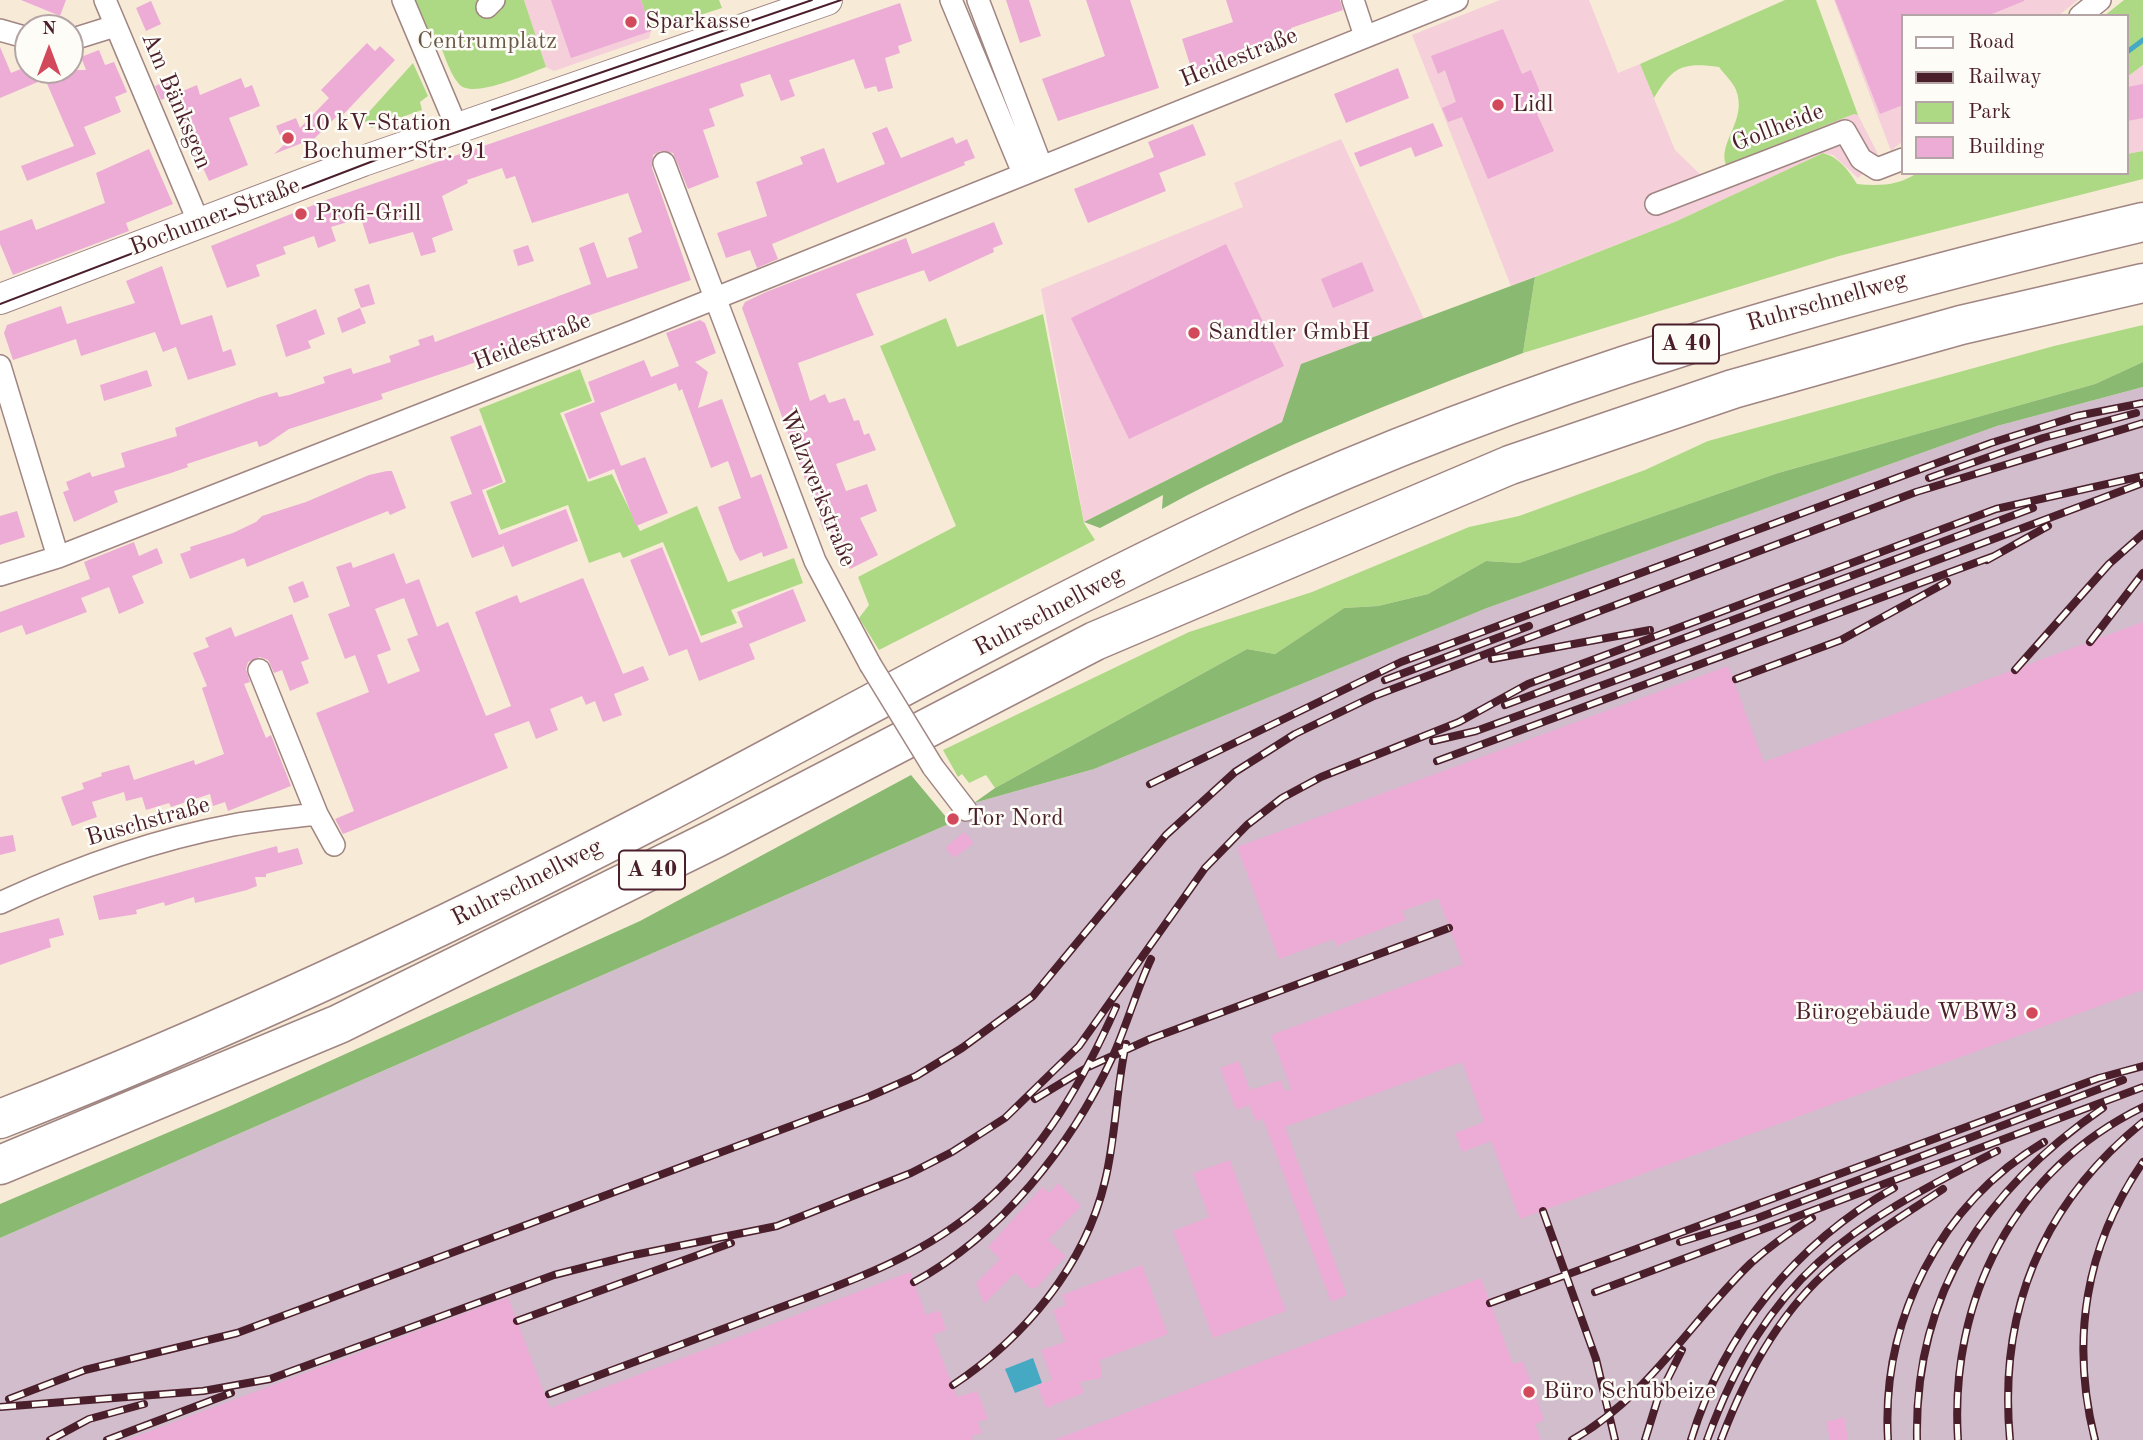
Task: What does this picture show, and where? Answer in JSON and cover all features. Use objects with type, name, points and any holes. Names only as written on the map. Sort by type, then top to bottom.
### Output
[{"type":"highway","name":"Ruhrschnellweg","points":[[0,1119],[200,1039],[330,981],[655,818],[1118,575],[1244,514],[1402,445],[1593,375],[1720,333],[1939,270],[2143,222]]},
{"type":"highway","name":"Ruhrschnellweg","points":[[0,1165],[339,1024],[716,838],[1095,641],[1510,465],[1733,389],[1961,325],[2143,283]]},
{"type":"main road","name":"Bochumer Straße","points":[[0,299],[457,128],[827,0]]},
{"type":"street","name":"Am Bänksgen","points":[[105,0],[199,223]]},
{"type":"street","points":[[403,0],[457,128]]},
{"type":"street","points":[[951,0],[1032,169]]},
{"type":"street","points":[[978,0],[1032,169]]},
{"type":"street","points":[[1353,0],[1365,36]]},
{"type":"street","name":"Heidestraße","points":[[0,575],[58,557],[715,298],[1457,0]]},
{"type":"street","points":[[2082,14],[2100,0]]},
{"type":"street","points":[[84,36],[115,26]]},
{"type":"street","name":"Gollheide","points":[[1656,204],[1845,131],[1861,159],[1877,169],[1902,159]]},
{"type":"street","name":"Walzwerkstraße","points":[[664,163],[815,561],[870,664],[933,766],[966,810]]},
{"type":"street","points":[[0,366],[58,557]]},
{"type":"street","points":[[259,670],[317,814],[334,845]]},
{"type":"street","name":"Buschstraße","points":[[0,903],[77,870],[173,841],[232,825],[317,814]]},
{"type":"shaded area","points":[[524,0],[641,0],[651,31],[649,38],[554,71],[546,67]]},
{"type":"shaded area","points":[[1500,0],[1589,0],[1618,73],[1640,64],[1675,150],[1701,175],[1854,114],[1858,115],[1880,158],[1858,178],[1833,155],[1823,153],[1677,221],[1511,286],[1412,35]]},
{"type":"shaded area","points":[[1834,0],[2078,0],[2060,14],[1902,14],[1902,142],[1891,151]]},
{"type":"shaded area","points":[[2143,65],[2143,151],[2129,154],[2129,76]]},
{"type":"shaded area","points":[[1341,139],[1424,319],[1301,364],[1282,422],[1084,522],[1041,289],[1243,207],[1234,183]]},
{"type":"shaded area","points":[[2143,387],[2143,1440],[0,1440],[0,1238],[951,823],[974,803],[1094,769],[1487,608],[1997,426]]},
{"type":"green space","name":"Centrumplatz","points":[[413,0],[524,0],[546,67],[488,87],[466,88],[455,79],[436,34],[430,37]]},
{"type":"green space","points":[[641,0],[719,0],[722,8],[651,31]]},
{"type":"green space","points":[[1785,0],[1816,0],[1858,115],[1854,114],[1726,165],[1725,148],[1736,121],[1739,101],[1735,87],[1719,67],[1696,65],[1680,69],[1667,79],[1654,98],[1640,64]]},
{"type":"green space","points":[[2124,0],[2143,0],[2143,65],[2129,76],[2129,14],[2106,14]]},
{"type":"green space","points":[[413,63],[428,96],[420,102],[422,110],[371,128],[369,121],[359,123]]},
{"type":"green space","points":[[2143,151],[2143,179],[1839,256],[1523,353],[1535,277],[1677,221],[1823,153],[1847,169],[1857,184],[1873,185],[1895,183],[1914,175],[2129,175],[2129,154]]},
{"type":"green space","points":[[1535,277],[1523,353],[1295,444],[1162,509],[1163,495],[1100,528],[1084,522],[1282,422],[1301,364]]},
{"type":"green space","points":[[1043,314],[1084,523],[1095,540],[879,650],[859,618],[869,605],[858,577],[956,526],[880,346],[946,318],[957,347]]},
{"type":"green space","points":[[2143,325],[2143,362],[2095,384],[1778,473],[1519,563],[1486,561],[1428,594],[1378,606],[1344,608],[1275,654],[1247,649],[995,788],[986,775],[969,783],[962,774],[958,777],[943,750],[1189,632],[1312,592],[1469,527],[1519,516],[1645,470],[1708,441],[2054,346]]},
{"type":"green space","points":[[2143,362],[2143,387],[1997,426],[1487,608],[1094,769],[974,803],[995,788],[1247,649],[1275,654],[1344,608],[1378,606],[1428,594],[1486,561],[1519,563],[1778,473],[2095,384]]},
{"type":"green space","points":[[580,369],[592,401],[560,413],[588,482],[612,474],[640,531],[697,506],[728,582],[794,558],[803,583],[731,610],[737,623],[701,636],[663,542],[623,558],[620,552],[589,563],[568,505],[501,530],[486,491],[506,482],[479,409]]},
{"type":"green space","points":[[911,775],[951,823],[0,1238],[0,1204],[228,1107],[640,921]]},
{"type":"water","points":[[1033,1358],[1042,1383],[1015,1393],[1005,1369]]},
{"type":"building","points":[[21,0],[66,0],[61,14]]},
{"type":"building","points":[[551,0],[641,0],[651,31],[571,58]]},
{"type":"building","points":[[1006,0],[1029,0],[1041,36],[1020,43]]},
{"type":"building","points":[[1086,0],[1130,0],[1159,88],[1058,121],[1042,79],[1105,56]]},
{"type":"building","points":[[1226,0],[1340,0],[1343,10],[1291,28],[1293,33],[1229,54],[1231,58],[1192,71],[1182,39],[1233,22]]},
{"type":"building","points":[[1835,0],[2024,0],[1992,14],[1902,14],[1902,105],[1880,114]]},
{"type":"building","points":[[151,1],[161,24],[146,31],[136,8]]},
{"type":"building","points":[[900,3],[912,41],[898,46],[900,53],[885,58],[893,88],[878,92],[876,86],[865,89],[854,59],[789,80],[795,96],[781,101],[770,74],[740,84],[744,96],[709,109],[715,126],[703,130],[719,177],[688,189],[673,153],[660,151],[653,155],[652,168],[691,280],[547,330],[549,335],[381,394],[383,399],[289,429],[259,447],[257,441],[114,491],[118,502],[74,522],[63,492],[69,490],[66,482],[90,472],[92,477],[125,467],[121,453],[177,436],[175,428],[260,397],[277,392],[279,397],[289,395],[325,383],[323,377],[351,368],[353,374],[391,362],[389,356],[420,345],[418,340],[433,335],[435,342],[591,284],[579,248],[594,242],[607,278],[638,268],[628,238],[642,232],[628,193],[532,223],[515,176],[506,179],[502,168],[467,180],[468,183],[442,196],[453,230],[432,238],[436,252],[421,256],[413,232],[369,244],[361,218],[331,227],[336,241],[318,248],[314,236],[283,247],[286,254],[256,265],[260,276],[227,288],[211,246],[326,200]]},
{"type":"building","name":"Lidl","points":[[1503,29],[1522,74],[1531,70],[1547,109],[1537,114],[1554,151],[1488,179],[1462,117],[1448,122],[1442,108],[1456,102],[1445,70],[1438,74],[1431,56]]},
{"type":"building","points":[[367,43],[375,51],[380,46],[395,60],[340,118],[338,115],[315,138],[274,154],[284,145],[276,126],[296,118],[300,128],[329,98],[321,90]]},
{"type":"building","points":[[0,47],[11,73],[14,72],[14,84],[33,84],[0,98]]},
{"type":"building","points":[[99,50],[105,65],[114,62],[127,92],[115,97],[121,112],[84,127],[96,154],[27,181],[21,166],[74,146],[47,84],[84,84],[84,56]]},
{"type":"building","points":[[1398,68],[1409,98],[1346,123],[1334,94]]},
{"type":"building","points":[[241,78],[245,88],[252,85],[260,106],[229,118],[248,165],[209,181],[170,96],[161,100],[155,86],[172,79],[178,93],[197,85],[200,95]]},
{"type":"building","points":[[2143,84],[2143,118],[2129,121],[2129,87]]},
{"type":"building","points":[[1433,123],[1443,146],[1415,157],[1411,147],[1360,167],[1354,153]]},
{"type":"building","points":[[1193,124],[1206,155],[1159,173],[1166,191],[1088,223],[1074,189],[1154,157],[1148,142]]},
{"type":"building","points":[[887,127],[901,158],[953,137],[956,144],[967,139],[975,158],[964,162],[965,165],[772,244],[778,259],[757,268],[750,250],[726,258],[717,233],[767,216],[756,182],[803,164],[800,157],[824,148],[837,183],[885,164],[872,133]]},
{"type":"building","points":[[149,149],[173,204],[126,223],[129,231],[13,275],[0,244],[0,231],[32,219],[36,230],[105,203],[96,173]]},
{"type":"building","points":[[994,222],[1003,244],[993,248],[994,252],[929,282],[924,270],[856,294],[874,335],[798,363],[810,401],[825,394],[829,403],[845,398],[854,421],[859,420],[864,435],[869,433],[876,450],[836,464],[846,491],[867,484],[877,511],[860,518],[878,555],[850,569],[830,529],[824,531],[742,308],[745,302],[766,292],[906,238],[912,254]]},
{"type":"building","name":"Sandtler GmbH","points":[[1226,244],[1284,366],[1129,439],[1071,318]]},
{"type":"building","points":[[528,245],[534,261],[518,266],[513,250]]},
{"type":"building","points":[[1362,262],[1374,291],[1333,308],[1321,279]]},
{"type":"building","points":[[162,266],[181,325],[212,315],[223,352],[231,349],[236,365],[188,380],[176,347],[163,352],[155,332],[81,356],[76,339],[13,360],[4,333],[7,325],[61,306],[67,324],[135,303],[126,281]]},
{"type":"building","points":[[369,284],[375,304],[361,308],[354,289]]},
{"type":"building","points":[[360,308],[366,323],[342,333],[337,318]]},
{"type":"building","points":[[316,309],[325,334],[308,341],[311,348],[286,357],[276,325]]},
{"type":"building","points":[[700,320],[705,323],[716,353],[695,362],[708,372],[698,408],[722,399],[751,478],[761,474],[788,548],[763,557],[762,552],[740,561],[734,550],[718,507],[741,498],[728,461],[711,468],[682,389],[679,391],[676,383],[600,413],[621,466],[645,457],[668,513],[636,526],[614,469],[589,479],[564,414],[595,402],[588,382],[644,360],[651,377],[679,366],[666,333]]},
{"type":"building","points":[[147,370],[152,386],[104,401],[100,385]]},
{"type":"building","points":[[481,425],[503,482],[482,490],[499,535],[566,509],[578,541],[512,567],[504,546],[472,558],[450,502],[472,494],[450,437]]},
{"type":"building","points":[[392,471],[406,508],[390,515],[388,511],[247,567],[244,558],[190,579],[180,554],[191,550],[190,547],[233,533],[256,522],[262,516],[306,502],[369,475]]},
{"type":"building","points":[[17,511],[25,537],[0,545],[0,516]]},
{"type":"building","points":[[134,542],[139,556],[157,548],[163,563],[132,576],[144,603],[119,614],[109,587],[81,598],[87,612],[26,635],[22,625],[0,633],[0,612],[90,579],[84,562]]},
{"type":"building","points":[[662,547],[701,643],[743,627],[737,612],[793,589],[806,621],[749,644],[755,659],[699,681],[687,649],[669,656],[630,560]]},
{"type":"building","points":[[394,553],[406,584],[419,579],[437,627],[448,622],[486,716],[511,706],[475,612],[517,595],[520,603],[583,578],[623,674],[643,666],[649,680],[614,694],[622,715],[603,722],[595,701],[586,705],[582,696],[550,709],[558,730],[536,739],[529,721],[494,734],[508,768],[343,834],[335,819],[354,811],[316,713],[369,692],[355,655],[345,659],[328,614],[350,606],[336,567],[351,562],[353,568]],"holes":[[[404,598],[418,635],[407,639],[420,671],[388,684],[377,655],[391,650],[375,609]]]},
{"type":"building","points":[[303,581],[309,597],[294,603],[288,587]]},
{"type":"building","points":[[292,614],[309,659],[301,662],[309,683],[290,691],[282,670],[274,673],[268,660],[260,657],[248,662],[246,669],[250,682],[244,684],[266,738],[271,735],[291,786],[228,811],[225,802],[213,806],[210,794],[171,807],[169,803],[146,810],[142,797],[126,801],[124,792],[92,802],[97,817],[72,826],[61,797],[84,789],[82,783],[102,776],[101,773],[129,765],[134,780],[194,760],[195,765],[224,754],[202,688],[207,686],[193,653],[209,647],[205,638],[231,627],[235,637]]},
{"type":"building","points":[[2143,622],[2143,990],[1520,1219],[1491,1141],[1462,1152],[1455,1133],[1484,1122],[1462,1062],[1285,1127],[1347,1295],[1331,1302],[1263,1119],[1256,1122],[1249,1105],[1236,1110],[1220,1068],[1239,1061],[1250,1090],[1281,1080],[1285,1091],[1291,1089],[1271,1035],[1463,964],[1438,898],[1402,911],[1406,920],[1336,946],[1334,939],[1279,959],[1237,847],[1728,666],[1764,762]]},
{"type":"building","points":[[964,832],[974,843],[954,858],[945,848]]},
{"type":"building","points":[[13,835],[16,851],[0,855],[0,837]]},
{"type":"building","points":[[277,846],[278,853],[298,848],[303,864],[266,874],[266,877],[255,877],[257,886],[247,890],[195,903],[194,897],[165,906],[164,902],[136,910],[137,914],[99,920],[93,896]]},
{"type":"building","points":[[59,918],[64,935],[49,939],[51,947],[0,965],[0,933]]},
{"type":"building","points":[[1230,1160],[1286,1311],[1213,1338],[1173,1231],[1209,1217],[1193,1173]]},
{"type":"building","points":[[1058,1183],[1081,1206],[1048,1240],[1066,1256],[1036,1288],[1030,1288],[1015,1273],[984,1304],[976,1283],[1000,1259],[988,1247],[1042,1187],[1049,1193]]},
{"type":"building","points":[[1142,1265],[1168,1334],[1100,1360],[1102,1378],[1080,1382],[1084,1393],[1046,1408],[1037,1385],[1052,1380],[1041,1350],[1065,1342],[1053,1310],[1066,1305],[1062,1295]]},
{"type":"building","points":[[910,1272],[926,1315],[940,1310],[946,1330],[933,1335],[957,1397],[977,1391],[988,1419],[978,1422],[982,1433],[972,1436],[973,1440],[126,1440],[508,1297],[550,1408]]},
{"type":"building","points":[[1481,1278],[1513,1364],[1523,1361],[1544,1420],[1535,1424],[1541,1440],[1054,1440]]},
{"type":"building","points":[[1844,1417],[1848,1440],[1830,1440],[1826,1422]]},
{"type":"waterway","points":[[2129,50],[2143,40]]},
{"type":"tram line","points":[[492,110],[812,0]]},
{"type":"tram line","points":[[0,304],[381,158],[841,0]]},
{"type":"railway","points":[[1150,784],[1401,662],[1991,443],[2077,416],[2143,403]]},
{"type":"railway","points":[[1929,478],[2043,438],[2136,413]]},
{"type":"railway","points":[[9,1399],[85,1370],[237,1333],[866,1098],[916,1076],[962,1048],[1033,996],[1166,835],[1235,772],[1295,734],[1374,696],[1916,492],[2143,423]]},
{"type":"railway","points":[[0,1407],[203,1391],[270,1379],[554,1275],[629,1256],[777,1226],[911,1173],[952,1152],[1005,1118],[1079,1046],[1205,868],[1247,825],[1282,798],[1321,777],[1459,722],[1528,684],[1996,509],[2143,476]]},
{"type":"railway","points":[[1433,741],[1476,731],[1636,673],[2140,484]]},
{"type":"railway","points":[[1505,705],[2033,508]]},
{"type":"railway","points":[[1987,560],[2048,526]]},
{"type":"railway","points":[[2015,670],[2109,564],[2143,534]]},
{"type":"railway","points":[[1437,761],[1994,556]]},
{"type":"railway","points":[[2090,642],[2143,573]]},
{"type":"railway","points":[[1736,679],[1841,640],[1947,582]]},
{"type":"railway","points":[[1385,680],[1529,626]]},
{"type":"railway","points":[[1492,659],[1650,630]]},
{"type":"railway","points":[[1035,1099],[1088,1067],[1150,1039],[1449,928]]},
{"type":"railway","points":[[914,1282],[976,1240],[1004,1214],[1054,1155],[1076,1124],[1112,1058],[1151,959]]},
{"type":"railway","points":[[549,1394],[879,1269],[960,1223],[1006,1182],[1044,1137],[1076,1087],[1116,1007]]},
{"type":"railway","points":[[953,1385],[1004,1345],[1027,1322],[1067,1271],[1083,1242],[1105,1181],[1126,1044]]},
{"type":"railway","points":[[1490,1303],[2099,1078],[2143,1066]]},
{"type":"railway","points":[[1680,1242],[1755,1219],[2123,1080]]},
{"type":"railway","points":[[1595,1292],[2143,1087]]},
{"type":"railway","points":[[1958,1440],[1958,1388],[1965,1338],[1979,1290],[1999,1245],[2025,1203],[2058,1166],[2098,1134],[2143,1107]]},
{"type":"railway","points":[[1917,1440],[1919,1387],[1928,1337],[1944,1291],[1965,1249],[1992,1210],[2024,1173],[2061,1139],[2103,1108]]},
{"type":"railway","points":[[2010,1440],[2008,1393],[2012,1347],[2020,1304],[2034,1263],[2053,1225],[2078,1188],[2108,1154],[2143,1122]]},
{"type":"railway","points":[[1888,1440],[1888,1395],[1895,1352],[1907,1309],[1924,1269],[1947,1232],[1975,1198],[2007,1168],[2044,1142]]},
{"type":"railway","points":[[1707,1440],[1731,1384],[1757,1336],[1786,1297],[1818,1262],[1897,1205],[1997,1151]]},
{"type":"railway","points":[[2095,1440],[2084,1367],[2088,1295],[2108,1227],[2123,1194],[2143,1162]]},
{"type":"railway","points":[[1691,1440],[1705,1400],[1723,1363],[1768,1294],[1795,1263],[1826,1235],[1858,1210],[1894,1188]]},
{"type":"railway","points":[[1721,1440],[1753,1369],[1797,1303],[1846,1255],[1943,1189]]},
{"type":"railway","points":[[1543,1211],[1596,1359],[1615,1440]]},
{"type":"railway","points":[[1572,1440],[1599,1423],[1646,1381],[1751,1263],[1812,1218]]},
{"type":"railway","points":[[517,1321],[731,1243]]},
{"type":"railway","points":[[1645,1440],[1658,1398],[1682,1350]]},
{"type":"railway","points":[[107,1440],[231,1393]]},
{"type":"railway","points":[[50,1440],[89,1419],[144,1404]]},
{"type":"place","name":"Sparkasse","points":[[631,22]]},
{"type":"place","name":"Lidl","points":[[1498,105]]},
{"type":"place","name":"10 kV-Station Bochumer Str. 91","points":[[288,138]]},
{"type":"place","name":"Profi-Grill","points":[[301,214]]},
{"type":"place","name":"Sandtler GmbH","points":[[1194,333]]},
{"type":"place","name":"Tor Nord","points":[[953,819]]},
{"type":"place","name":"Bürogebäude WBW3","points":[[2032,1013]]},
{"type":"place","name":"Büro Schubbeize","points":[[1529,1392]]}]
